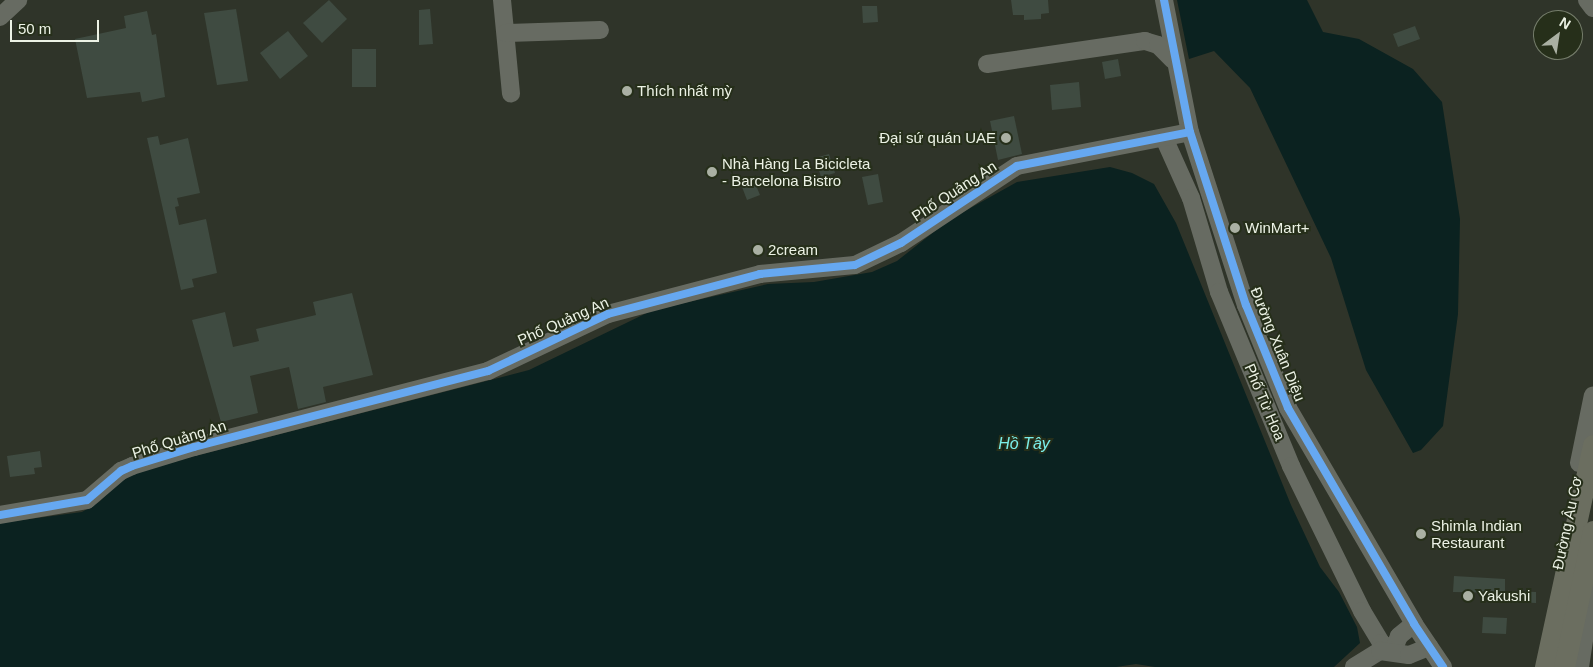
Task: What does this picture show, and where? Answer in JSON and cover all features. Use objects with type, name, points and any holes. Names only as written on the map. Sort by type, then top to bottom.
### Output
[{"type":"main road","name":"Đường Âu Cơ","points":[[1546,659],[1593,445]]},
{"type":"main road","name":"Đường Âu Cơ","points":[[1564,667],[1593,532]]},
{"type":"street","points":[[0,17],[18,0]]},
{"type":"street","points":[[502,0],[511,94]]},
{"type":"street","name":"Đường Xuân Diệu","points":[[1164,0],[1174,60],[1190,132],[1246,305],[1288,408],[1414,624],[1443,667]]},
{"type":"street","points":[[1587,0],[1593,8]]},
{"type":"street","points":[[506,33],[600,30]]},
{"type":"street","points":[[987,64],[1145,41],[1158,45],[1174,60]]},
{"type":"street","name":"Phố Quảng An","points":[[0,514],[87,500],[121,471],[132,466],[194,447],[488,371],[608,314],[760,274],[855,265],[901,243],[1017,166],[1190,132]]},
{"type":"street","name":"Phố Từ Hoa","points":[[1164,138],[1191,198],[1219,292],[1292,466],[1362,611],[1381,644],[1393,651]]},
{"type":"street","name":"Đường Âu Cơ","points":[[1546,659],[1546,612],[1593,395]]},
{"type":"street","points":[[1580,667],[1589,628],[1593,581]]},
{"type":"street","points":[[1393,651],[1399,636],[1414,624]]},
{"type":"street","points":[[1354,667],[1380,652],[1393,651],[1409,655],[1429,647]]},
{"type":"water","points":[[1177,0],[1307,0],[1323,32],[1359,39],[1413,69],[1442,102],[1460,219],[1458,314],[1443,426],[1421,450],[1413,453],[1366,370],[1331,258],[1250,88],[1214,51],[1189,59]]},
{"type":"water","name":"Hồ Tây","points":[[1110,167],[1132,173],[1154,184],[1176,223],[1291,505],[1320,567],[1339,592],[1357,627],[1360,643],[1334,667],[1155,667],[1136,664],[1116,667],[0,667],[0,523],[82,512],[99,502],[123,477],[133,472],[529,370],[653,310],[768,284],[814,282],[872,272],[897,261],[949,220],[1017,182]]},
{"type":"building","points":[[329,0],[347,19],[322,43],[303,23]]},
{"type":"building","points":[[1011,0],[1048,0],[1049,13],[1041,14],[1041,19],[1024,20],[1024,15],[1013,15]]},
{"type":"building","points":[[862,6],[877,6],[878,22],[863,23]]},
{"type":"building","points":[[236,9],[248,81],[217,85],[204,13]]},
{"type":"building","points":[[430,9],[433,44],[419,45],[419,10]]},
{"type":"building","points":[[147,11],[152,35],[156,34],[165,97],[142,102],[140,92],[87,98],[75,39],[126,28],[124,16]]},
{"type":"building","points":[[1415,26],[1420,39],[1398,47],[1393,34]]},
{"type":"building","points":[[288,31],[308,56],[280,79],[260,53]]},
{"type":"building","points":[[352,49],[376,49],[376,87],[352,87]]},
{"type":"building","points":[[1118,59],[1121,76],[1105,79],[1102,62]]},
{"type":"building","points":[[1079,82],[1081,107],[1052,110],[1050,85]]},
{"type":"building","name":"Đại sứ quán UAE","points":[[1014,116],[1022,154],[998,160],[990,121]]},
{"type":"building","points":[[158,136],[160,145],[188,138],[200,193],[177,198],[179,206],[175,207],[179,225],[206,219],[217,273],[192,279],[194,287],[181,290],[147,138]]},
{"type":"building","points":[[829,154],[835,173],[821,177],[815,158]]},
{"type":"building","points":[[878,174],[883,202],[868,205],[862,177]]},
{"type":"building","points":[[755,183],[760,195],[747,200],[742,187]]},
{"type":"building","points":[[352,293],[373,375],[323,387],[326,402],[298,409],[289,367],[250,376],[258,413],[221,422],[192,320],[225,312],[233,347],[259,341],[256,329],[316,315],[313,302]]},
{"type":"building","points":[[40,451],[42,467],[34,468],[35,474],[10,477],[7,456]]},
{"type":"building","points":[[1454,576],[1505,579],[1505,593],[1453,592]]},
{"type":"building","points":[[1507,591],[1536,592],[1536,603],[1507,602]]},
{"type":"building","points":[[1483,617],[1507,618],[1506,634],[1482,633]]},
{"type":"cycle path","points":[[1164,0],[1190,132],[1246,305],[1288,408],[1414,624],[1443,667]]},
{"type":"cycle path","points":[[0,515],[87,500],[121,471],[194,447],[488,371],[608,314],[760,274],[855,265],[901,243],[1017,166],[1190,132]]},
{"type":"place","name":"Thích nhất mỳ","points":[[627,91]]},
{"type":"place","name":"Đại sứ quán UAE","points":[[1006,138]]},
{"type":"place","name":"Nhà Hàng La Bicicleta - Barcelona Bistro","points":[[712,172]]},
{"type":"place","name":"WinMart+","points":[[1235,228]]},
{"type":"place","name":"2cream","points":[[758,250]]},
{"type":"place","name":"Shimla Indian Restaurant","points":[[1421,534]]},
{"type":"place","name":"Yakushi","points":[[1468,596]]}]
